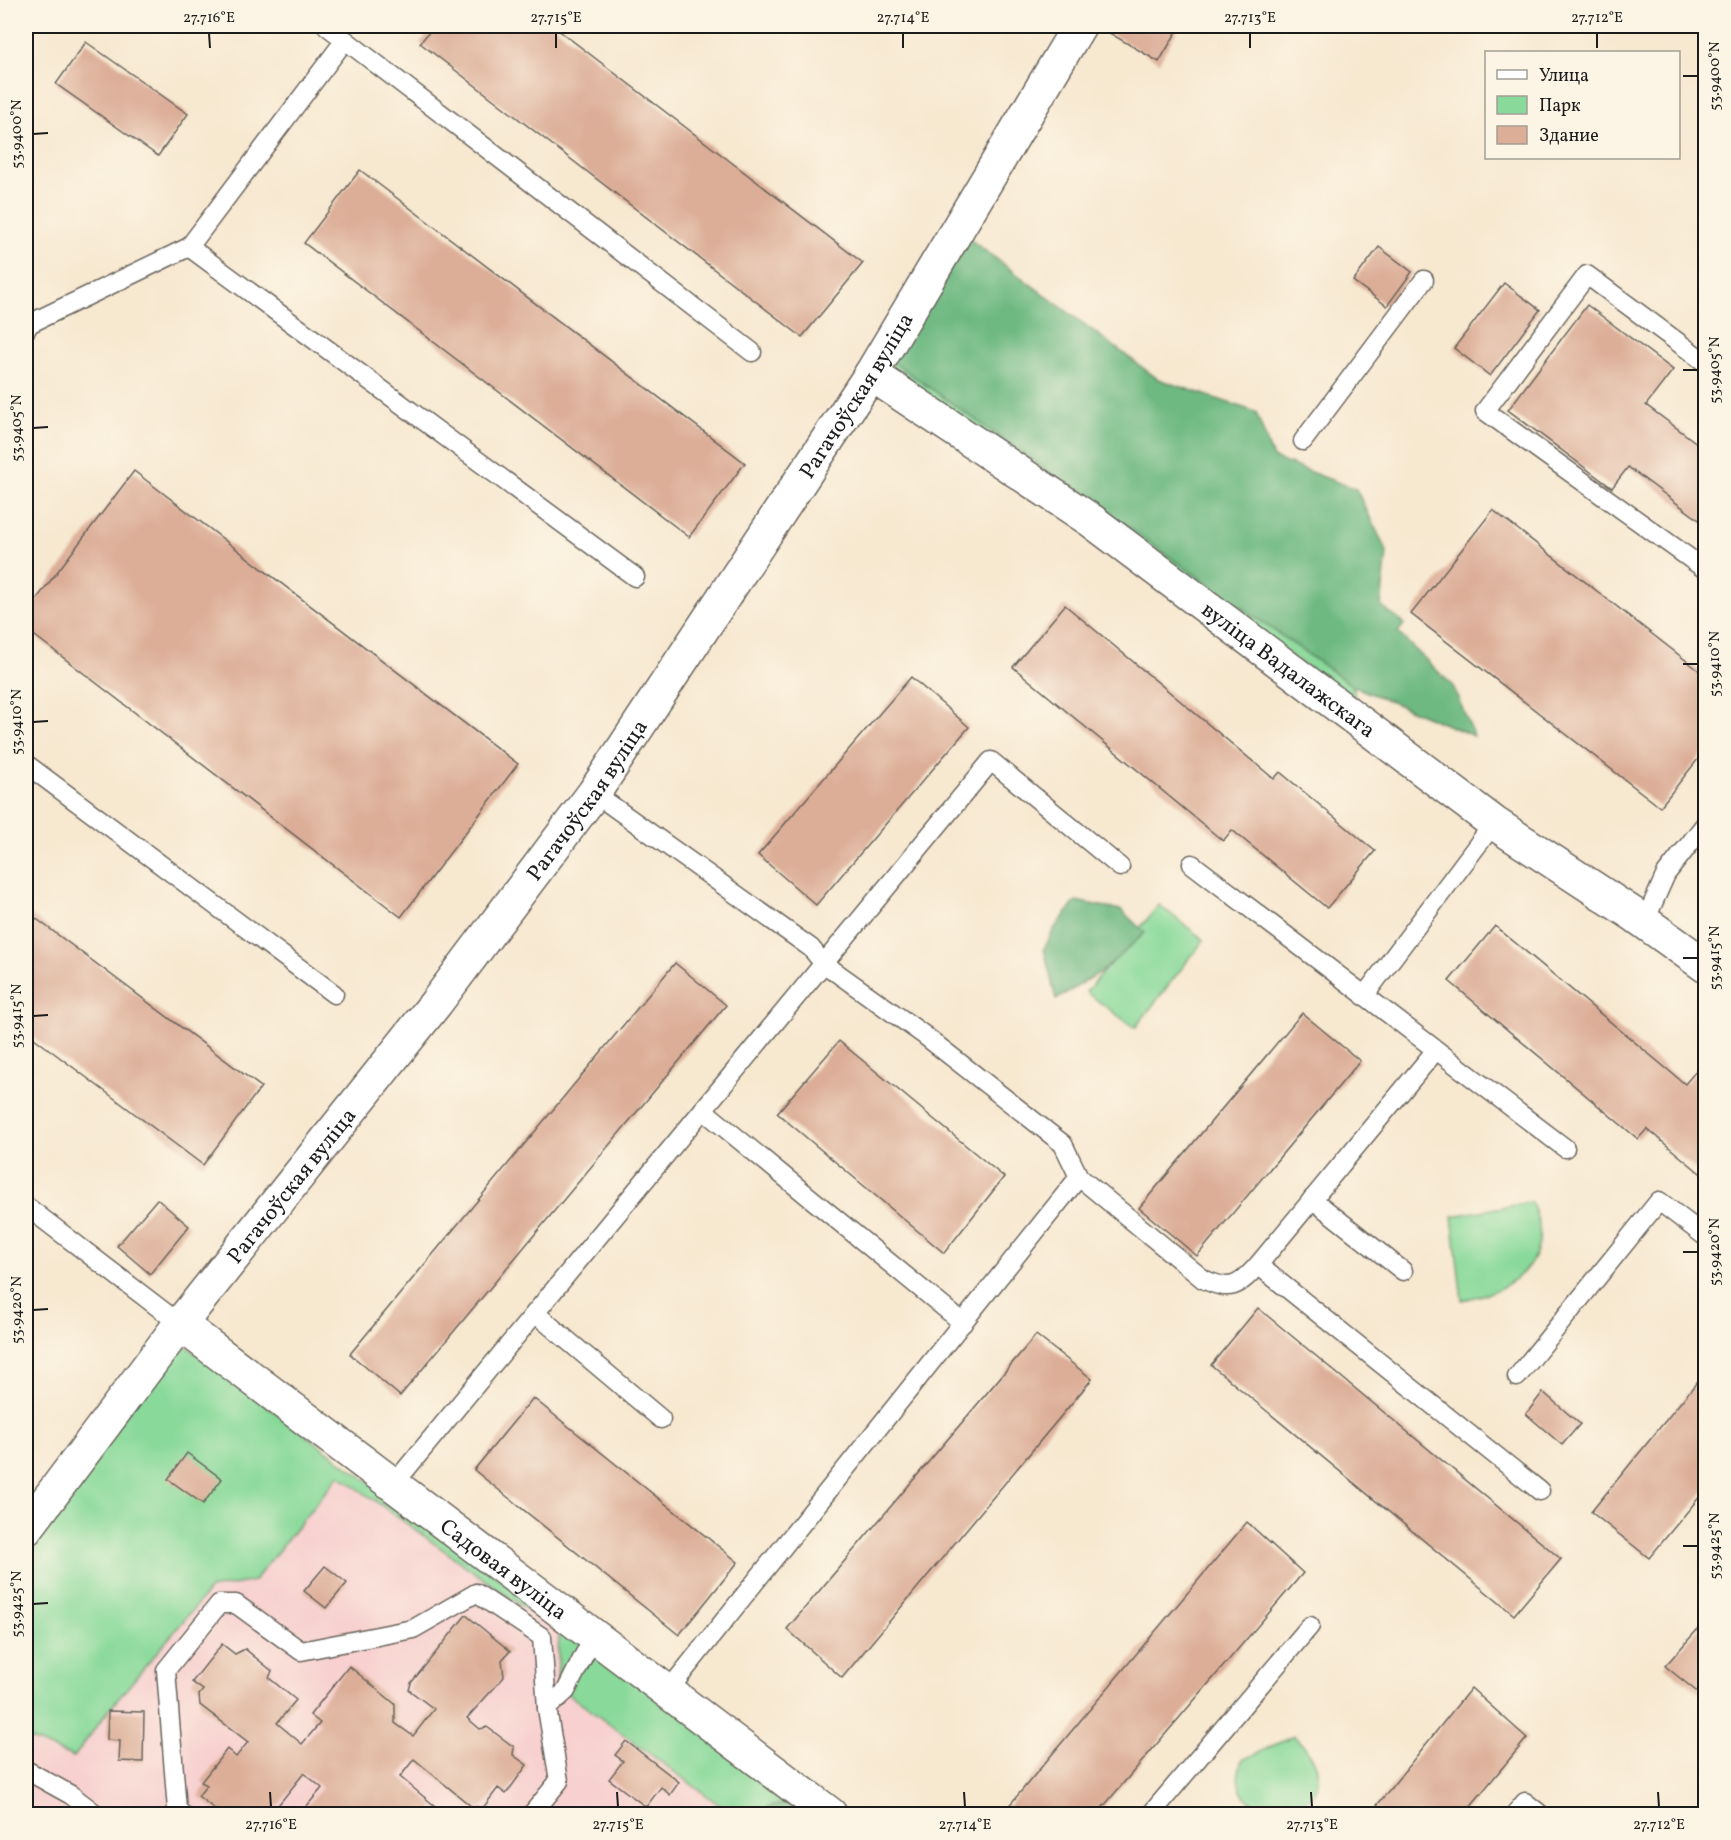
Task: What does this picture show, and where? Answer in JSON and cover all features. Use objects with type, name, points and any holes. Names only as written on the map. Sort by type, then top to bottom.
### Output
[{"type":"street","name":"Рагачоўская вуліца","points":[[26,1529],[180,1324],[436,1003],[594,794],[871,374],[1079,26]]},
{"type":"street","name":"вуліца Вадалажскага","points":[[871,374],[1092,521],[1494,823],[1645,921],[1706,966]]},
{"type":"street","name":"Садовая вуліца","points":[[180,1324],[830,1815]]},
{"type":"lane","points":[[327,26],[752,352]]},
{"type":"lane","points":[[26,330],[29,324],[189,247],[345,40]]},
{"type":"lane","points":[[189,247],[635,578]]},
{"type":"lane","points":[[1706,363],[1587,275],[1485,411],[1706,570]]},
{"type":"lane","points":[[1303,441],[1425,280]]},
{"type":"lane","points":[[393,1485],[991,761],[1120,867]]},
{"type":"lane","points":[[26,764],[334,994]]},
{"type":"lane","points":[[594,794],[811,948],[823,963],[924,1035],[1063,1144],[1079,1177],[1203,1279],[1219,1287],[1232,1287],[1243,1282],[1436,1050]]},
{"type":"lane","points":[[1364,996],[1494,823]]},
{"type":"lane","points":[[1645,921],[1666,874],[1706,823]]},
{"type":"lane","points":[[1192,864],[1566,1148]]},
{"type":"lane","points":[[703,1110],[963,1323]]},
{"type":"lane","points":[[667,1692],[1079,1177]]},
{"type":"lane","points":[[1312,1199],[1403,1272]]},
{"type":"lane","points":[[1517,1377],[1659,1201],[1706,1237]]},
{"type":"lane","points":[[26,1206],[180,1324]]},
{"type":"lane","points":[[1258,1265],[1540,1491]]},
{"type":"lane","points":[[535,1313],[661,1419]]},
{"type":"lane","points":[[182,1815],[177,1810],[166,1670],[219,1604],[236,1605],[301,1651],[413,1629],[476,1593],[542,1637],[547,1708],[559,1781],[532,1815]]},
{"type":"lane","points":[[1151,1815],[1310,1626]]},
{"type":"lane","points":[[547,1708],[566,1691],[585,1653],[597,1640]]},
{"type":"lane","points":[[26,1770],[71,1796],[96,1815]]},
{"type":"lane","points":[[1515,1815],[1525,1802],[1540,1815]]},
{"type":"shaded area","points":[[338,1475],[559,1633],[558,1686],[732,1814],[26,1814],[26,1738],[74,1756],[108,1711],[210,1589],[254,1581]]},
{"type":"green space","points":[[956,229],[1158,379],[1256,412],[1273,458],[1356,489],[1387,552],[1381,606],[1404,624],[1398,633],[1453,686],[1474,736],[1353,686],[882,354]]},
{"type":"green space","points":[[882,354],[1353,686],[1355,700],[896,388]]},
{"type":"green space","points":[[1076,901],[1121,910],[1145,933],[1105,969],[1056,1000],[1044,949],[1054,929]]},
{"type":"green space","points":[[1159,905],[1204,940],[1135,1028],[1086,992]]},
{"type":"green space","points":[[1531,1202],[1538,1222],[1539,1240],[1535,1256],[1526,1269],[1514,1280],[1498,1289],[1462,1300],[1452,1216]]},
{"type":"green space","points":[[182,1343],[799,1801],[769,1807],[772,1814],[732,1814],[557,1686],[559,1633],[339,1475],[254,1581],[210,1589],[108,1711],[74,1757],[26,1738],[26,1539]]},
{"type":"green space","points":[[1294,1736],[1315,1763],[1317,1784],[1307,1799],[1289,1808],[1268,1808],[1250,1801],[1239,1785],[1242,1760]]},
{"type":"green space","points":[[799,1801],[816,1814],[772,1814],[768,1807]]},
{"type":"building","points":[[434,26],[553,26],[863,263],[802,337],[420,43]]},
{"type":"building","points":[[1109,26],[1180,26],[1159,62],[1106,31]]},
{"type":"building","points":[[86,42],[188,114],[158,156],[56,84]]},
{"type":"building","points":[[360,170],[745,463],[689,537],[304,243]]},
{"type":"building","points":[[1379,247],[1412,272],[1387,306],[1353,281]]},
{"type":"building","points":[[1504,283],[1540,310],[1490,376],[1454,348]]},
{"type":"building","points":[[1587,305],[1673,370],[1646,405],[1706,450],[1706,525],[1628,467],[1612,488],[1508,410]]},
{"type":"building","points":[[134,471],[518,764],[401,917],[26,629],[26,613]]},
{"type":"building","points":[[1493,510],[1706,676],[1706,749],[1660,807],[1411,614]]},
{"type":"building","points":[[1065,605],[1274,779],[1280,772],[1375,851],[1327,908],[1232,830],[1223,841],[1013,667]]},
{"type":"building","points":[[911,677],[969,727],[816,905],[758,855]]},
{"type":"building","points":[[26,911],[261,1087],[203,1165],[26,1032]]},
{"type":"building","points":[[1495,926],[1685,1084],[1696,1071],[1706,1079],[1706,1178],[1647,1129],[1638,1139],[1449,981]]},
{"type":"building","points":[[675,963],[726,1005],[400,1396],[350,1354]]},
{"type":"building","points":[[1302,1013],[1360,1061],[1197,1256],[1139,1208]]},
{"type":"building","points":[[839,1041],[1004,1177],[944,1253],[777,1113]]},
{"type":"building","points":[[157,1199],[189,1226],[150,1274],[117,1246]]},
{"type":"building","points":[[1258,1308],[1561,1559],[1514,1615],[1211,1365]]},
{"type":"building","points":[[1036,1335],[1092,1379],[842,1678],[787,1629]]},
{"type":"building","points":[[1706,1371],[1706,1489],[1649,1558],[1591,1512]]},
{"type":"building","points":[[1543,1392],[1580,1424],[1562,1445],[1526,1414]]},
{"type":"building","points":[[533,1398],[738,1562],[679,1635],[474,1470]]},
{"type":"building","points":[[187,1453],[222,1479],[203,1504],[168,1479]]},
{"type":"building","points":[[1247,1522],[1303,1573],[1097,1814],[1002,1814]]},
{"type":"building","points":[[325,1566],[347,1583],[326,1608],[304,1591]]},
{"type":"building","points":[[466,1615],[510,1651],[502,1660],[504,1677],[467,1718],[480,1729],[487,1727],[514,1747],[513,1755],[527,1765],[506,1794],[498,1788],[483,1808],[471,1806],[414,1759],[400,1777],[435,1806],[429,1814],[300,1814],[322,1788],[304,1773],[271,1814],[221,1814],[198,1796],[207,1785],[201,1782],[227,1749],[236,1757],[248,1742],[200,1705],[199,1695],[203,1690],[192,1682],[222,1644],[235,1654],[245,1649],[272,1671],[269,1678],[296,1700],[277,1723],[302,1744],[320,1723],[310,1715],[349,1666],[395,1704],[395,1723],[413,1736],[434,1709],[409,1690],[411,1683]]},
{"type":"building","points":[[1706,1620],[1706,1699],[1665,1666]]},
{"type":"building","points":[[1471,1688],[1527,1738],[1464,1814],[1370,1814]]},
{"type":"building","points":[[108,1711],[144,1712],[143,1762],[119,1761],[120,1741],[107,1740]]},
{"type":"building","points":[[626,1741],[679,1782],[670,1795],[661,1787],[646,1807],[609,1779],[623,1761],[615,1755]]}]
